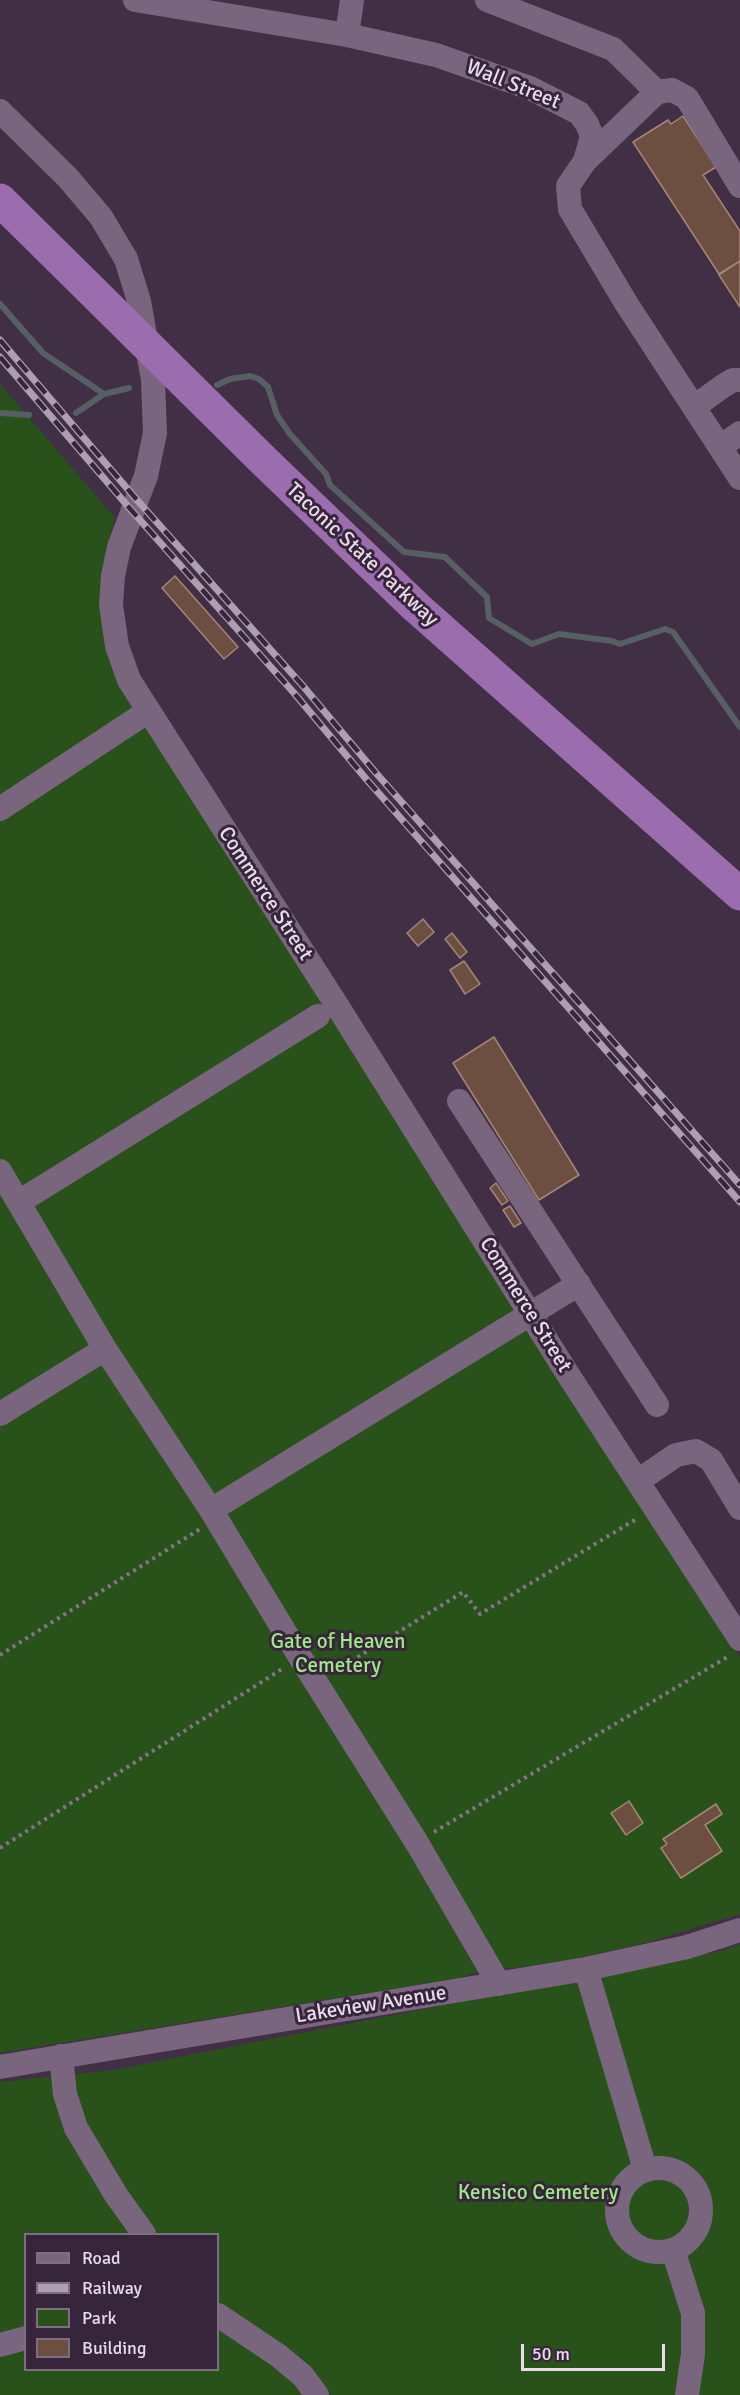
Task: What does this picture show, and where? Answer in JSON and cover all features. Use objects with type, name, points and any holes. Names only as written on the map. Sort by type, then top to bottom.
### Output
[{"type":"highway","name":"Taconic State Parkway","points":[[0,200],[416,607],[740,894]]},
{"type":"highway","name":"Taconic State Parkway","points":[[0,229],[257,484],[408,627],[740,920]]},
{"type":"street","name":"Wall Street","points":[[135,0],[347,35],[436,55],[530,88],[579,112],[592,136],[585,161],[568,186],[570,209],[626,303],[740,478]]},
{"type":"street","points":[[347,35],[352,0]]},
{"type":"street","points":[[487,0],[613,49],[657,92]]},
{"type":"street","points":[[585,161],[657,92],[672,90],[687,98],[740,186]]},
{"type":"street","name":"Commerce Street","points":[[0,111],[78,188],[111,232],[130,270],[139,301],[153,380],[155,416],[153,445],[146,476],[119,547],[113,576],[111,605],[117,646],[129,680],[147,712],[332,997],[569,1376],[656,1508],[735,1647]]},
{"type":"street","points":[[694,407],[733,380],[740,380]]},
{"type":"street","points":[[720,447],[740,433]]},
{"type":"street","points":[[0,808],[147,712]]},
{"type":"street","points":[[19,1202],[318,1016]]},
{"type":"street","points":[[459,1101],[657,1404]]},
{"type":"street","points":[[0,1172],[105,1349],[213,1515],[417,1843],[499,1984]]},
{"type":"street","points":[[213,1515],[579,1284]]},
{"type":"street","points":[[0,1414],[105,1349]]},
{"type":"street","points":[[638,1481],[676,1455],[696,1451],[711,1460],[740,1508]]},
{"type":"street","name":"Lakeview Avenue","points":[[0,2067],[586,1969],[687,1947],[740,1930]]},
{"type":"street","points":[[586,1969],[645,2169]]},
{"type":"street","points":[[61,2056],[65,2094],[76,2128],[116,2195],[143,2233]]},
{"type":"street","points":[[666,2167],[685,2176],[695,2187],[702,2208],[700,2222],[696,2231],[686,2242],[673,2250],[661,2252],[646,2250],[632,2243],[622,2232],[616,2213],[618,2198],[622,2188],[632,2177],[645,2169],[666,2167]]},
{"type":"street","points":[[673,2250],[693,2313],[693,2354],[687,2395]]},
{"type":"street","points":[[219,2316],[295,2369],[317,2395]]},
{"type":"street","points":[[0,2345],[24,2339]]},
{"type":"path","points":[[316,1683],[463,1592],[480,1614],[656,1508]]},
{"type":"path","points":[[0,1655],[213,1515]]},
{"type":"path","points":[[417,1843],[735,1647]]},
{"type":"path","points":[[0,1848],[300,1657]]},
{"type":"green space","name":"Gate of Heaven Cemetery","points":[[0,384],[115,518],[104,562],[101,594],[103,634],[114,671],[740,1657],[740,1914],[645,1943],[570,1960],[514,1968],[489,1968],[459,1978],[0,2053]]},
{"type":"green space","name":"Kensico Cemetery","points":[[740,1944],[740,2395],[0,2395],[0,2082],[113,2070],[725,1950]]},
{"type":"building","points":[[683,116],[716,167],[703,175],[740,231],[740,261],[719,274],[633,142],[668,120],[671,124]]},
{"type":"building","points":[[740,261],[740,307],[719,275]]},
{"type":"building","points":[[175,576],[238,647],[224,659],[162,588]]},
{"type":"building","points":[[423,919],[434,932],[418,946],[407,933]]},
{"type":"building","points":[[452,933],[467,952],[460,958],[445,939]]},
{"type":"building","points":[[464,961],[480,984],[465,994],[450,970]]},
{"type":"building","points":[[494,1037],[579,1175],[539,1200],[453,1063]]},
{"type":"building","points":[[496,1183],[508,1201],[502,1205],[490,1188]]},
{"type":"building","points":[[510,1206],[521,1223],[514,1227],[503,1210]]},
{"type":"building","points":[[629,1801],[643,1823],[626,1835],[611,1813]]},
{"type":"building","points":[[716,1804],[722,1814],[705,1825],[722,1851],[681,1878],[661,1848],[667,1844],[663,1839]]},
{"type":"waterway","points":[[0,304],[43,353],[104,394]]},
{"type":"waterway","points":[[217,385],[230,379],[250,376],[259,379],[268,387],[277,415],[290,434],[326,474],[330,485],[404,552],[445,557],[487,597],[489,618],[532,644],[559,634],[620,644],[665,629],[673,632],[740,727]]},
{"type":"waterway","points":[[76,413],[104,394],[129,388]]},
{"type":"waterway","points":[[0,413],[29,415]]},
{"type":"railway","points":[[0,340],[137,500],[303,686],[376,773],[740,1185]]},
{"type":"railway","points":[[0,357],[132,511],[294,693],[367,780],[740,1202]]}]
